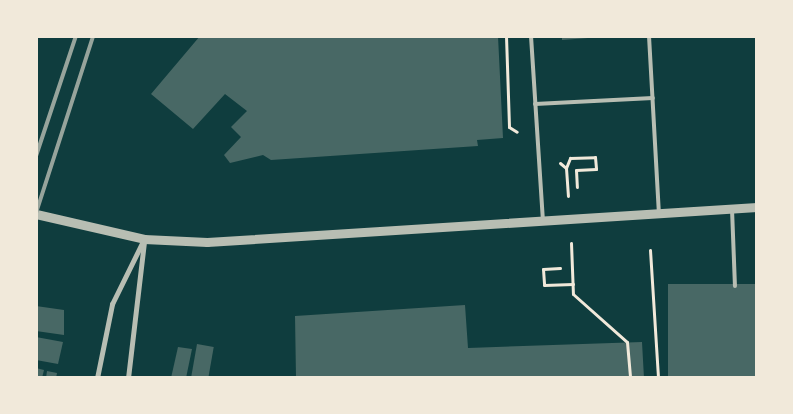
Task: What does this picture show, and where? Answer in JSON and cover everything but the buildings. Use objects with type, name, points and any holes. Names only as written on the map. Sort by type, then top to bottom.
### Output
[{"type":"street","points":[[36,214],[144,239],[207,242],[757,207]]},
{"type":"street","points":[[97,378],[112,304],[144,239]]},
{"type":"street","points":[[128,378],[140,308],[144,239]]},
{"type":"lane","points":[[531,36],[543,221]]},
{"type":"lane","points":[[649,36],[660,214]]},
{"type":"lane","points":[[535,104],[653,98]]},
{"type":"lane","points":[[732,209],[735,286]]},
{"type":"path","points":[[566,168],[570,158],[596,157],[596,169],[576,170],[577,186]]},
{"type":"path","points":[[650,250],[658,378]]},
{"type":"path","points":[[560,268],[543,269],[544,285],[573,284]]},
{"type":"path","points":[[627,342],[630,378]]},
{"type":"railway","points":[[36,156],[76,36]]},
{"type":"railway","points":[[36,213],[93,36]]}]
